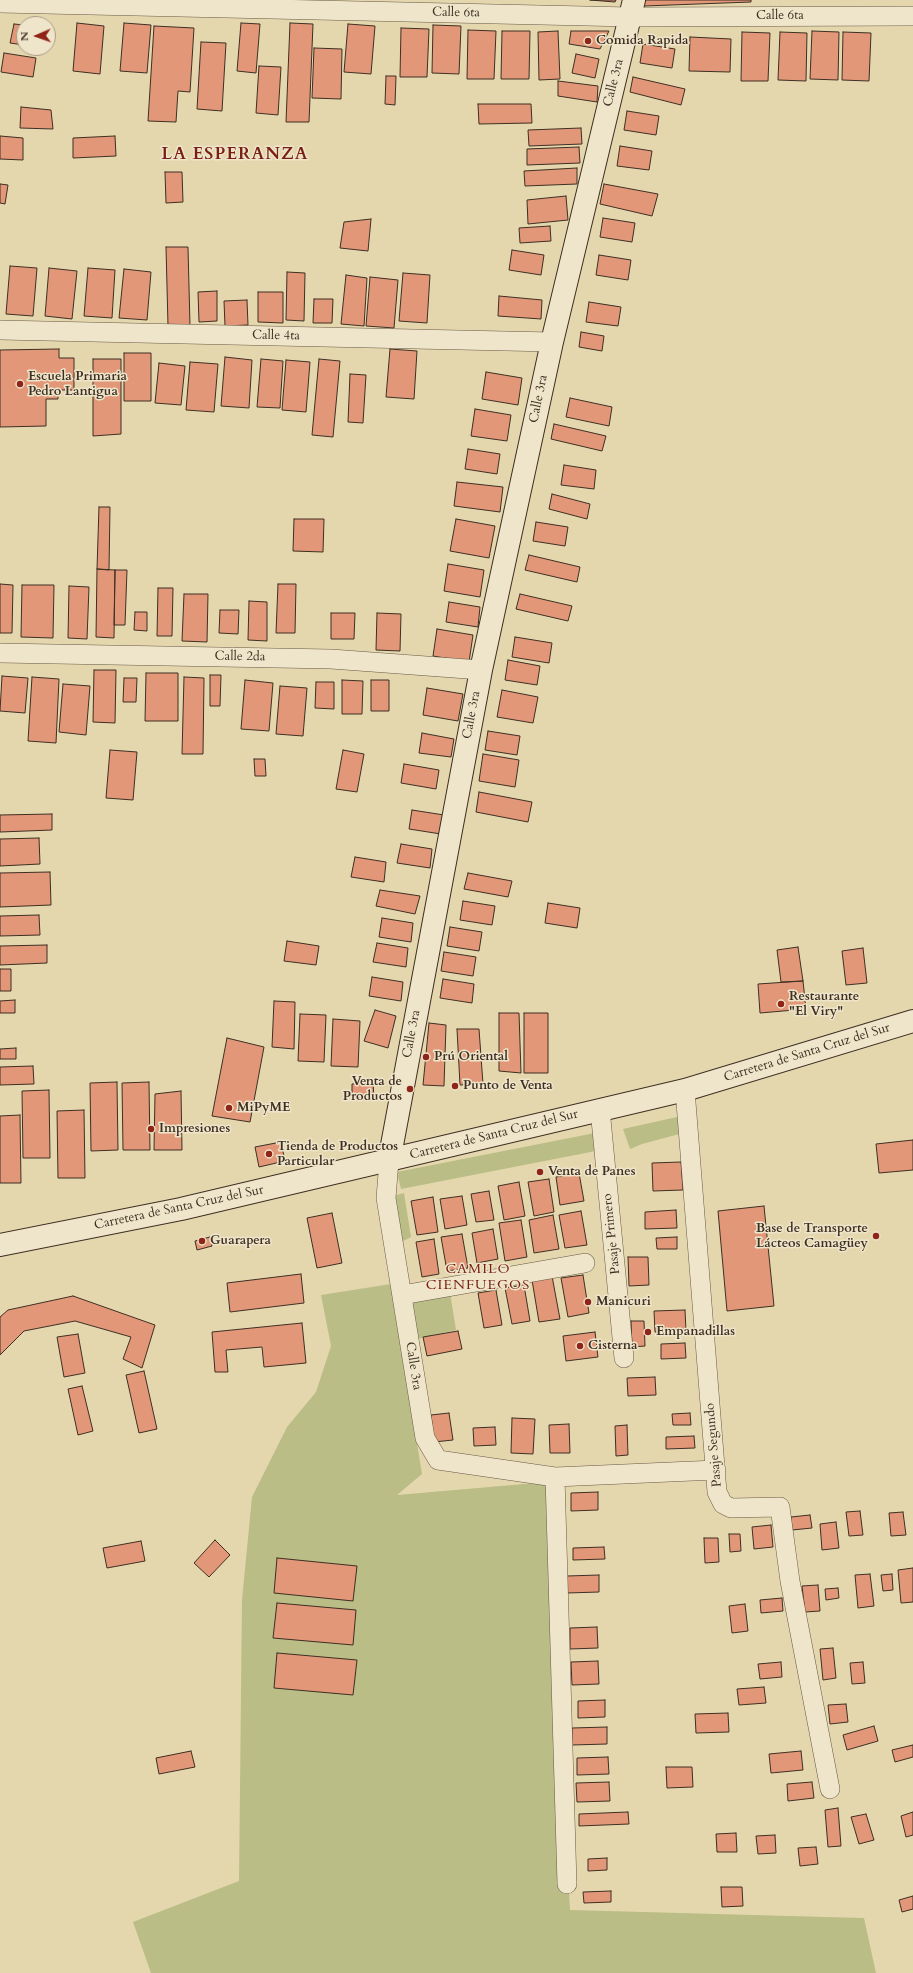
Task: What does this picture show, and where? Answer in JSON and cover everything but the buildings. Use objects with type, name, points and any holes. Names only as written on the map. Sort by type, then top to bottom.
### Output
[{"type":"street","name":"Calle 6ta","points":[[0,3],[632,8],[913,16]]},
{"type":"street","name":"Calle 3ra","points":[[555,1477],[438,1460],[425,1438],[386,1198],[389,1161],[481,670],[552,342],[632,8]]},
{"type":"street","name":"Calle 4ta","points":[[0,330],[552,342]]},
{"type":"street","name":"Calle 2da","points":[[0,653],[331,659],[481,670]]},
{"type":"street","name":"Carretera de Santa Cruz del Sur","points":[[0,1245],[181,1209],[685,1090],[913,1021]]},
{"type":"street","name":"Pasaje Segundo","points":[[685,1090],[717,1492],[723,1504],[731,1508],[780,1507],[790,1581],[830,1789]]},
{"type":"street","name":"Pasaje Primero","points":[[600,1109],[624,1358]]},
{"type":"street","points":[[402,1295],[585,1263]]},
{"type":"street","points":[[567,1884],[555,1477],[716,1470]]},
{"type":"green space","points":[[677,1117],[683,1133],[642,1144],[630,1149],[623,1129]]},
{"type":"green space","points":[[600,1132],[601,1150],[401,1189],[397,1172]]},
{"type":"green space","points":[[404,1193],[411,1237],[394,1246],[386,1198]]},
{"type":"green space","points":[[391,1284],[422,1474],[397,1495],[547,1482],[570,1910],[864,1918],[876,1973],[151,1973],[133,1922],[239,1881],[242,1600],[252,1497],[287,1427],[316,1392],[331,1346],[321,1295]]},
{"type":"green space","points":[[449,1286],[456,1330],[409,1341],[402,1295]]},
{"type":"place","name":"Comida Rapida","points":[[588,41]]},
{"type":"place","name":"Escuela Primaria Pedro Lantigua","points":[[20,384]]},
{"type":"place","name":"Restaurante \"El Viry\"","points":[[781,1004]]},
{"type":"place","name":"Prú Oriental","points":[[426,1057]]},
{"type":"place","name":"Punto de Venta","points":[[455,1086]]},
{"type":"place","name":"Venta de Productos","points":[[410,1089]]},
{"type":"place","name":"MiPyME","points":[[229,1108]]},
{"type":"place","name":"Impresiones","points":[[151,1129]]},
{"type":"place","name":"Tienda de Productos Particular","points":[[269,1154]]},
{"type":"place","name":"Venta de Panes","points":[[540,1172]]},
{"type":"place","name":"Base de Transporte Lácteos Camagüey","points":[[876,1236]]},
{"type":"place","name":"Guarapera","points":[[202,1241]]},
{"type":"place","name":"Manicuri","points":[[588,1302]]},
{"type":"place","name":"Empanadillas","points":[[648,1332]]},
{"type":"place","name":"Cisterna","points":[[580,1346]]},
{"type":"district","name":"LA ESPERANZA","points":[[235,155]]},
{"type":"district","name":"CAMILO CIENFUEGOS","points":[[478,1278]]}]
